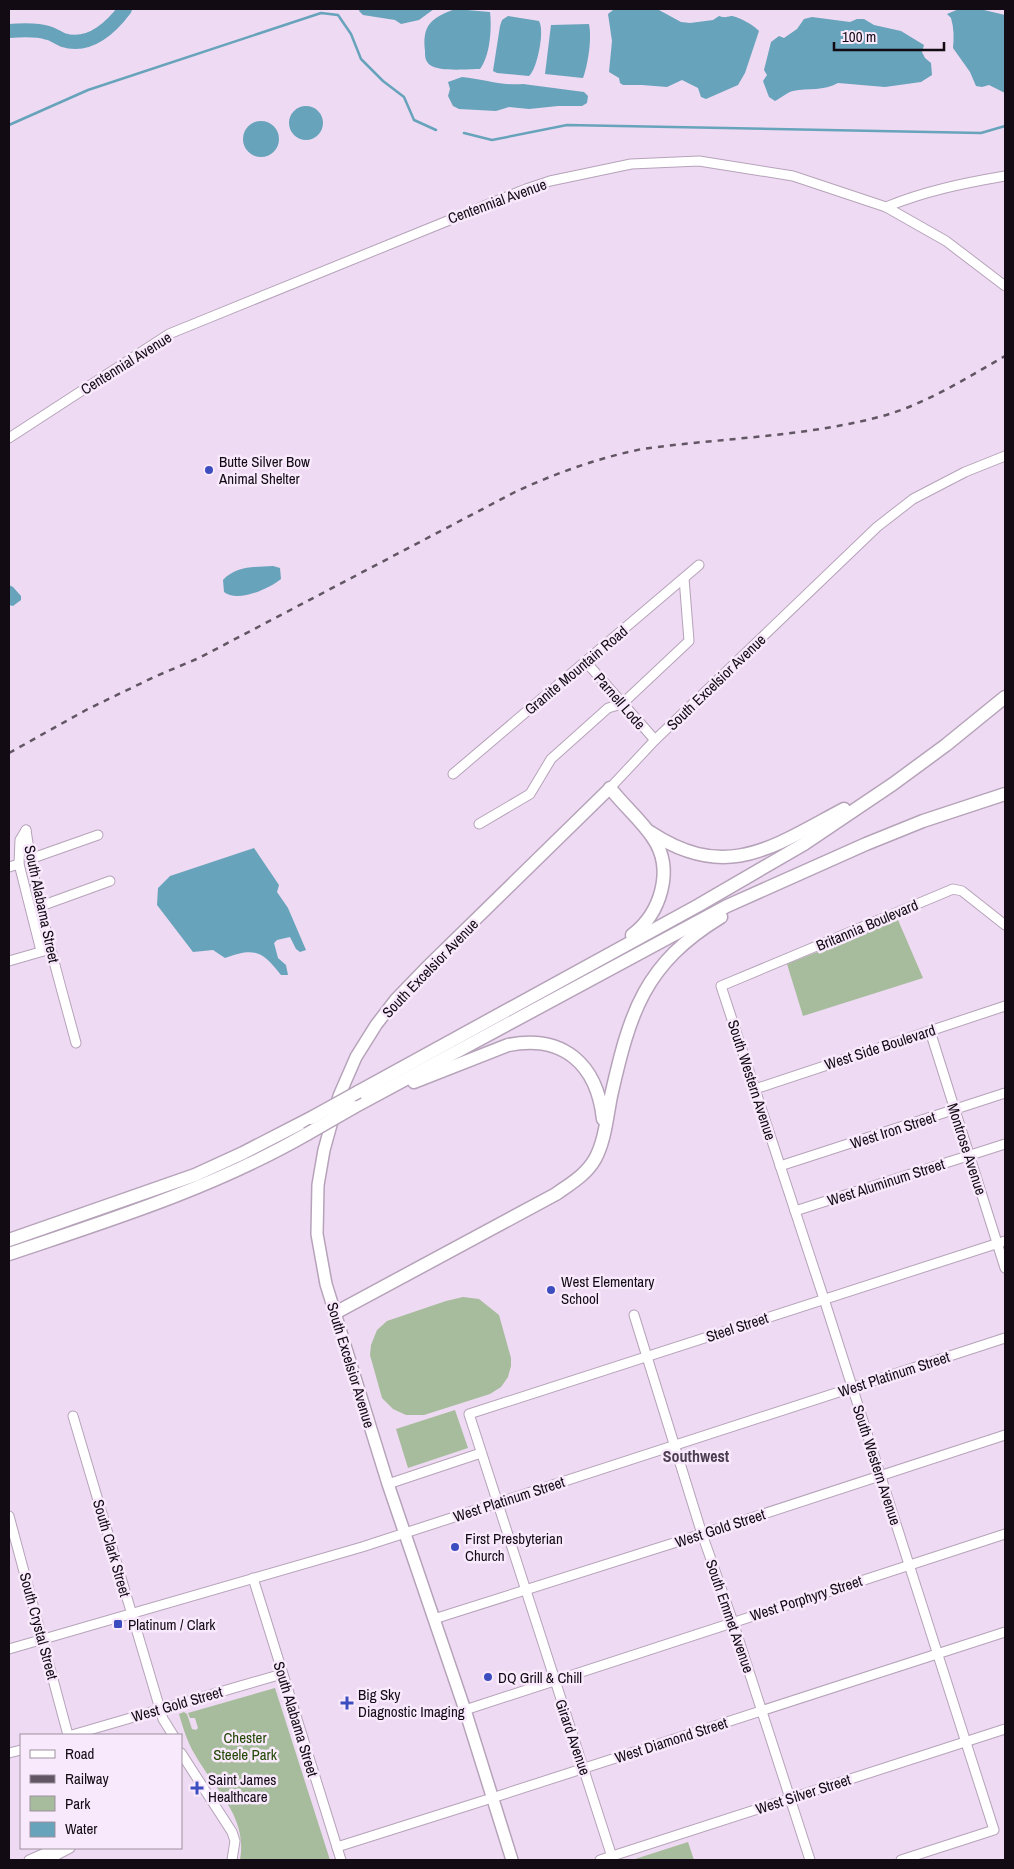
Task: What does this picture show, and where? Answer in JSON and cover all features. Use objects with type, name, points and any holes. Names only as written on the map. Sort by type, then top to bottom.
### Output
[{"type":"highway","points":[[9,1240],[195,1175],[311,1118],[532,997],[804,844],[893,784],[1005,698]]},
{"type":"highway","points":[[645,828],[675,846],[700,855],[718,857],[739,856],[778,843],[893,784]]},
{"type":"highway","points":[[532,997],[621,943],[640,929],[653,914],[661,896],[662,862],[654,839],[610,788]]},
{"type":"highway","points":[[9,1254],[183,1194],[253,1163],[727,906],[915,824],[1005,794]]},
{"type":"highway","points":[[335,1313],[556,1194],[581,1177],[595,1158],[604,1129],[621,1050],[629,1024],[656,974],[684,944],[700,931],[739,908],[784,886],[806,871]]},
{"type":"highway","points":[[355,1107],[500,1048],[522,1043],[539,1042],[554,1046],[572,1056],[584,1067],[597,1090],[604,1129]]},
{"type":"main road","name":"South Excelsior Avenue","points":[[512,1860],[465,1710],[388,1484],[326,1284],[317,1234],[318,1185],[324,1150],[339,1096],[356,1057],[376,1025],[396,999],[610,788]]},
{"type":"street","name":"Centennial Avenue","points":[[9,438],[169,334],[470,210],[550,181],[631,164],[699,161],[792,176],[886,207],[946,240],[1005,286]]},
{"type":"street","points":[[886,207],[916,195],[956,184],[1005,176]]},
{"type":"street","name":"South Excelsior Avenue","points":[[610,788],[655,740],[877,527],[913,499],[965,472],[1005,456]]},
{"type":"street","name":"Granite Mountain Road","points":[[454,774],[699,565]]},
{"type":"street","points":[[479,824],[530,794],[551,759],[608,708],[622,704],[689,640],[684,578]]},
{"type":"street","name":"Parnell Lode","points":[[586,662],[655,740]]},
{"type":"street","name":"South Alabama Street","points":[[46,950],[41,906],[30,859],[26,830],[20,840],[19,864],[46,950],[76,1043]]},
{"type":"street","points":[[30,859],[98,836]]},
{"type":"street","points":[[9,867],[19,864]]},
{"type":"street","points":[[41,906],[110,881]]},
{"type":"street","name":"Britannia Boulevard","points":[[721,986],[953,889],[962,891],[1005,925]]},
{"type":"street","points":[[9,961],[46,950]]},
{"type":"street","name":"South Western Avenue","points":[[721,986],[824,1299],[994,1830],[901,1860]]},
{"type":"street","name":"West Side Boulevard","points":[[755,1089],[1005,1006]]},
{"type":"street","name":"Montrose Avenue","points":[[930,1031],[970,1156],[1001,1243],[1005,1268]]},
{"type":"street","name":"West Iron Street","points":[[780,1166],[1005,1093]]},
{"type":"street","name":"West Aluminum Street","points":[[795,1211],[1005,1144]]},
{"type":"street","name":"Steel Street","points":[[469,1414],[1001,1243]]},
{"type":"street","name":"South Emmet Avenue","points":[[634,1315],[702,1534],[733,1622],[810,1860]]},
{"type":"street","name":"West Platinum Street","points":[[9,1648],[406,1533],[1005,1338]]},
{"type":"street","name":"Girard Avenue","points":[[469,1414],[613,1858]]},
{"type":"street","name":"South Clark Street","points":[[73,1416],[160,1710],[172,1734]]},
{"type":"street","name":"West Gold Street","points":[[434,1619],[1005,1435]]},
{"type":"street","points":[[388,1484],[481,1453]]},
{"type":"street","name":"South Crystal Street","points":[[9,1516],[68,1734]]},
{"type":"street","name":"West Porphyry Street","points":[[465,1710],[1005,1534]]},
{"type":"street","name":"South Alabama Street","points":[[253,1578],[341,1860]]},
{"type":"street","name":"West Diamond Street","points":[[337,1847],[1005,1632]]},
{"type":"street","name":"West Gold Street","points":[[76,1734],[282,1674]]},
{"type":"street","name":"West Silver Street","points":[[600,1860],[613,1858],[790,1798],[1005,1729]]},
{"type":"street","points":[[182,1755],[232,1832],[234,1841],[232,1860]]},
{"type":"street","points":[[29,1860],[54,1849]]},
{"type":"street","points":[[47,1860],[68,1849]]},
{"type":"green space","points":[[898,920],[923,978],[803,1016],[787,964]]},
{"type":"green space","points":[[463,1297],[479,1299],[499,1315],[511,1358],[508,1377],[501,1387],[490,1394],[424,1415],[406,1415],[393,1409],[382,1398],[370,1355],[371,1345],[377,1330],[387,1321]]},
{"type":"green space","points":[[455,1410],[468,1448],[408,1468],[396,1429]]},
{"type":"green space","name":"Chester Steele Park","points":[[275,1688],[330,1860],[240,1860],[241,1844],[234,1816],[194,1753],[182,1724],[179,1714],[184,1712],[187,1714],[192,1729],[196,1730],[198,1728],[195,1718],[190,1718],[188,1713]]},
{"type":"green space","points":[[688,1842],[694,1860],[632,1860]]},
{"type":"water","points":[[360,9],[434,9],[419,20],[401,24],[395,20],[363,15],[359,11]]},
{"type":"water","points":[[455,9],[490,12],[490,42],[480,69],[440,69],[430,65],[426,60],[424,42],[427,29],[434,19]]},
{"type":"water","points":[[959,9],[984,10],[1005,15],[1005,93],[989,85],[976,86],[970,72],[953,48],[953,26],[951,18],[947,14]]},
{"type":"water","points":[[613,10],[659,10],[681,22],[690,23],[713,20],[719,16],[731,16],[746,22],[759,31],[745,73],[738,85],[706,99],[701,97],[698,88],[682,80],[667,87],[623,85],[620,83],[619,78],[609,72],[612,41],[608,14]]},
{"type":"water","points":[[508,16],[539,21],[541,26],[539,50],[535,66],[529,76],[493,71],[500,26],[502,20]]},
{"type":"water","points":[[812,17],[850,22],[864,19],[874,25],[901,31],[924,45],[922,52],[931,63],[932,75],[921,82],[885,87],[838,83],[822,88],[793,91],[775,101],[769,97],[763,81],[767,75],[764,70],[771,42],[779,36],[784,38],[797,29],[804,19]]},
{"type":"water","points":[[589,24],[589,51],[583,78],[545,74],[551,25]]},
{"type":"water","points":[[462,77],[584,92],[588,96],[587,103],[582,106],[529,109],[509,107],[496,111],[459,109],[453,106],[448,96],[450,89],[448,82]]},
{"type":"water","points":[[306,106],[313,107],[318,111],[322,116],[322,130],[318,135],[313,139],[306,140],[299,139],[294,135],[290,130],[289,123],[290,116],[294,111],[299,107]]},
{"type":"water","points":[[261,121],[274,126],[279,139],[274,152],[261,157],[248,152],[243,139],[248,126]]},
{"type":"water","points":[[273,566],[280,568],[281,579],[269,587],[237,596],[224,592],[223,580],[228,575],[246,568]]},
{"type":"water","points":[[9,585],[21,596],[21,600],[13,606],[9,605]]},
{"type":"water","points":[[254,848],[279,885],[277,892],[288,908],[306,950],[300,952],[296,949],[290,937],[277,940],[274,943],[278,958],[286,965],[288,975],[281,975],[263,956],[257,953],[244,953],[225,958],[213,950],[193,952],[157,905],[158,888],[170,876]]},
{"type":"waterway","points":[[9,31],[39,31],[63,40],[82,41],[90,39],[106,30],[125,9]]},
{"type":"waterway","points":[[9,125],[88,90],[321,13],[338,15],[351,34],[361,59],[383,81],[404,97],[414,120],[436,130]]},
{"type":"waterway","points":[[464,133],[492,140],[567,125],[981,133],[1005,126]]},
{"type":"railway","points":[[9,753],[86,710],[154,677],[199,658],[515,492],[546,479],[577,467],[642,449],[821,429],[879,417],[912,406],[1005,356]]},
{"type":"place","name":"Butte Silver Bow Animal Shelter","points":[[209,470]]},
{"type":"place","name":"West Elementary School","points":[[551,1290]]},
{"type":"place","name":"First Presbyterian Church","points":[[455,1547]]},
{"type":"place","name":"Platinum / Clark","points":[[118,1624]]},
{"type":"place","name":"DQ Grill & Chill","points":[[488,1677]]},
{"type":"place","name":"Big Sky Diagnostic Imaging","points":[[347,1703]]},
{"type":"place","name":"Saint James Healthcare","points":[[197,1788]]},
{"type":"district","name":"Southwest","points":[[696,1456]]}]
